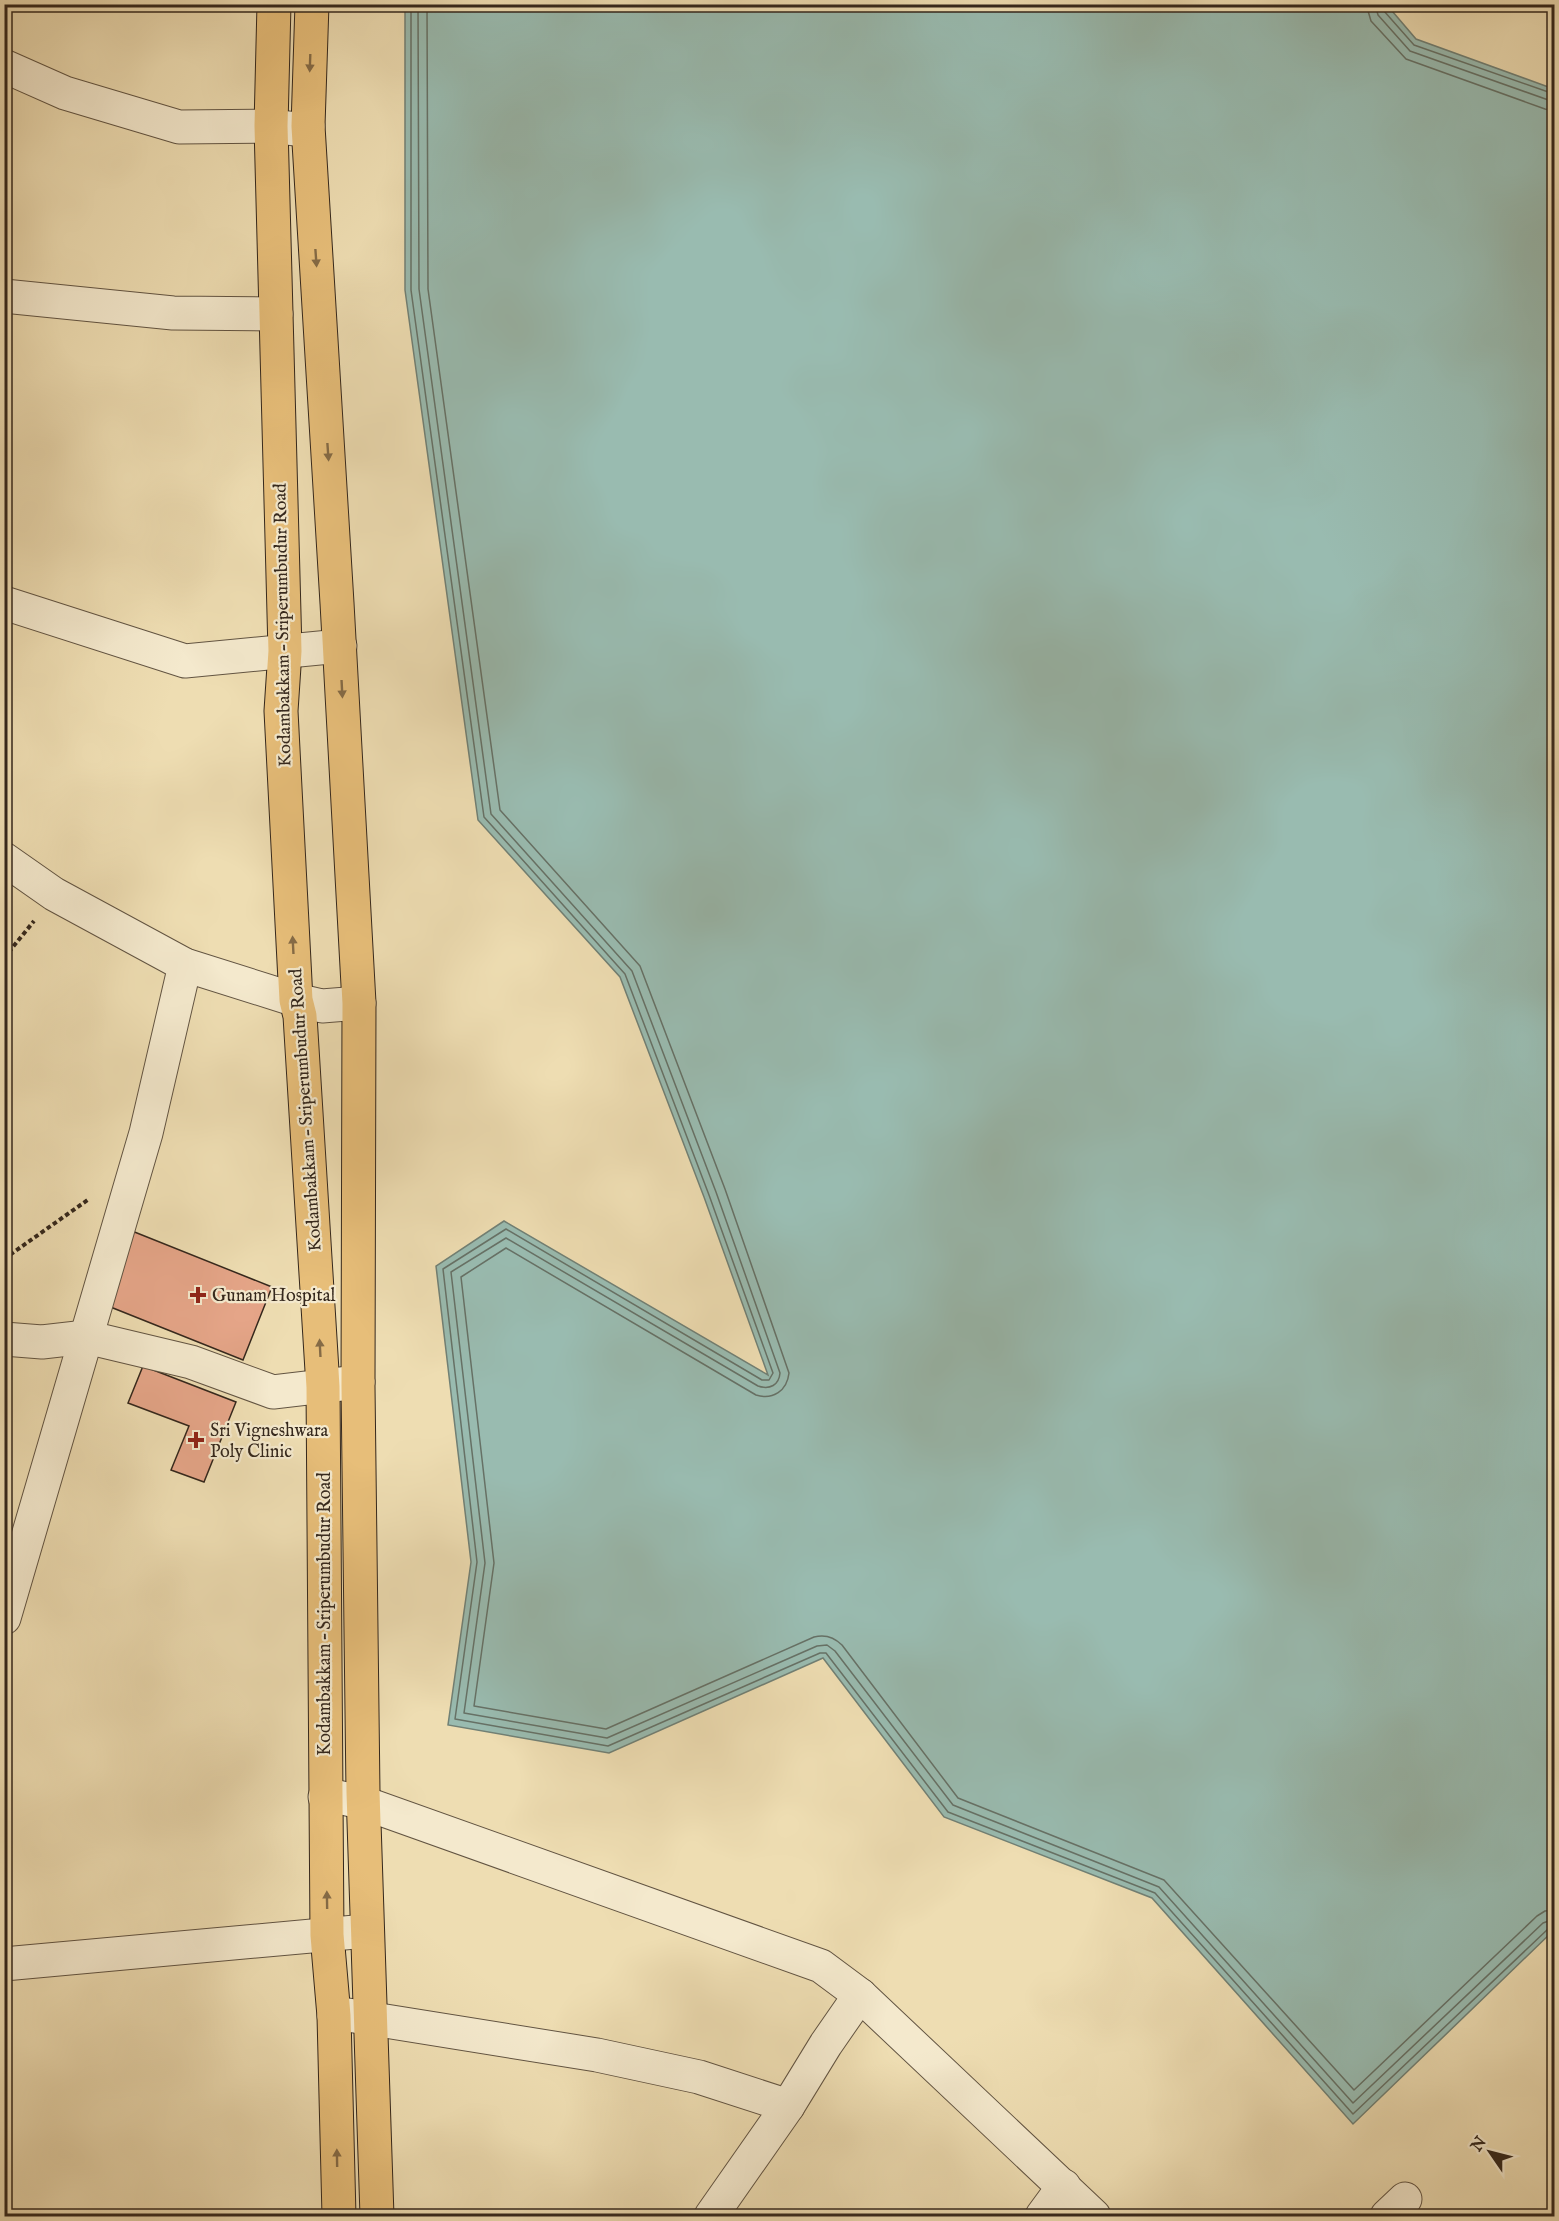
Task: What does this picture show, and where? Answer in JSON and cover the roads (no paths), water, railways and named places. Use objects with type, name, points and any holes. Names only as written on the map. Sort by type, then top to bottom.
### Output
[{"type":"main road","name":"Kodambakkam – Sriperumbudur Road","points":[[274,4],[271,126],[285,651],[280,711],[296,1000],[300,1016],[323,1387],[327,1935],[334,2016],[339,2217]]},
{"type":"main road","name":"Kodambakkam – Sriperumbudur Road","points":[[312,4],[308,126],[358,1003],[358,1382],[366,1931],[377,2217]]},
{"type":"street","points":[[4,66],[65,93],[179,127],[271,126],[297,129],[308,126]]},
{"type":"street","points":[[4,296],[173,313],[276,314]]},
{"type":"street","points":[[4,603],[185,661],[339,646]]},
{"type":"street","points":[[4,859],[54,894],[185,965],[322,1006],[358,1003]]},
{"type":"street","points":[[4,1618],[146,1133],[185,965]]},
{"type":"street","points":[[4,1339],[42,1342],[86,1337],[191,1362],[273,1392],[358,1382]]},
{"type":"street","points":[[326,1797],[338,1797],[364,1803],[821,1966],[860,1995],[1064,2186],[1094,2217]]},
{"type":"street","points":[[4,1965],[366,1931]]},
{"type":"street","points":[[711,2217],[788,2106],[826,2044],[860,1995]]},
{"type":"street","points":[[334,2016],[348,2015],[597,2055],[699,2077],[788,2106]]},
{"type":"street","points":[[1042,2217],[1064,2186]]},
{"type":"water","points":[[405,5],[1387,5],[1416,39],[1554,89],[1554,1930],[1353,2124],[1152,1898],[944,1817],[823,1658],[609,1753],[448,1725],[471,1562],[436,1266],[504,1221],[768,1375],[704,1197],[620,977],[478,820],[405,290]]},
{"type":"place","name":"Gunam Hospital","points":[[198,1295]]},
{"type":"place","name":"Sri Vigneshwara Poly Clinic","points":[[196,1440]]}]
